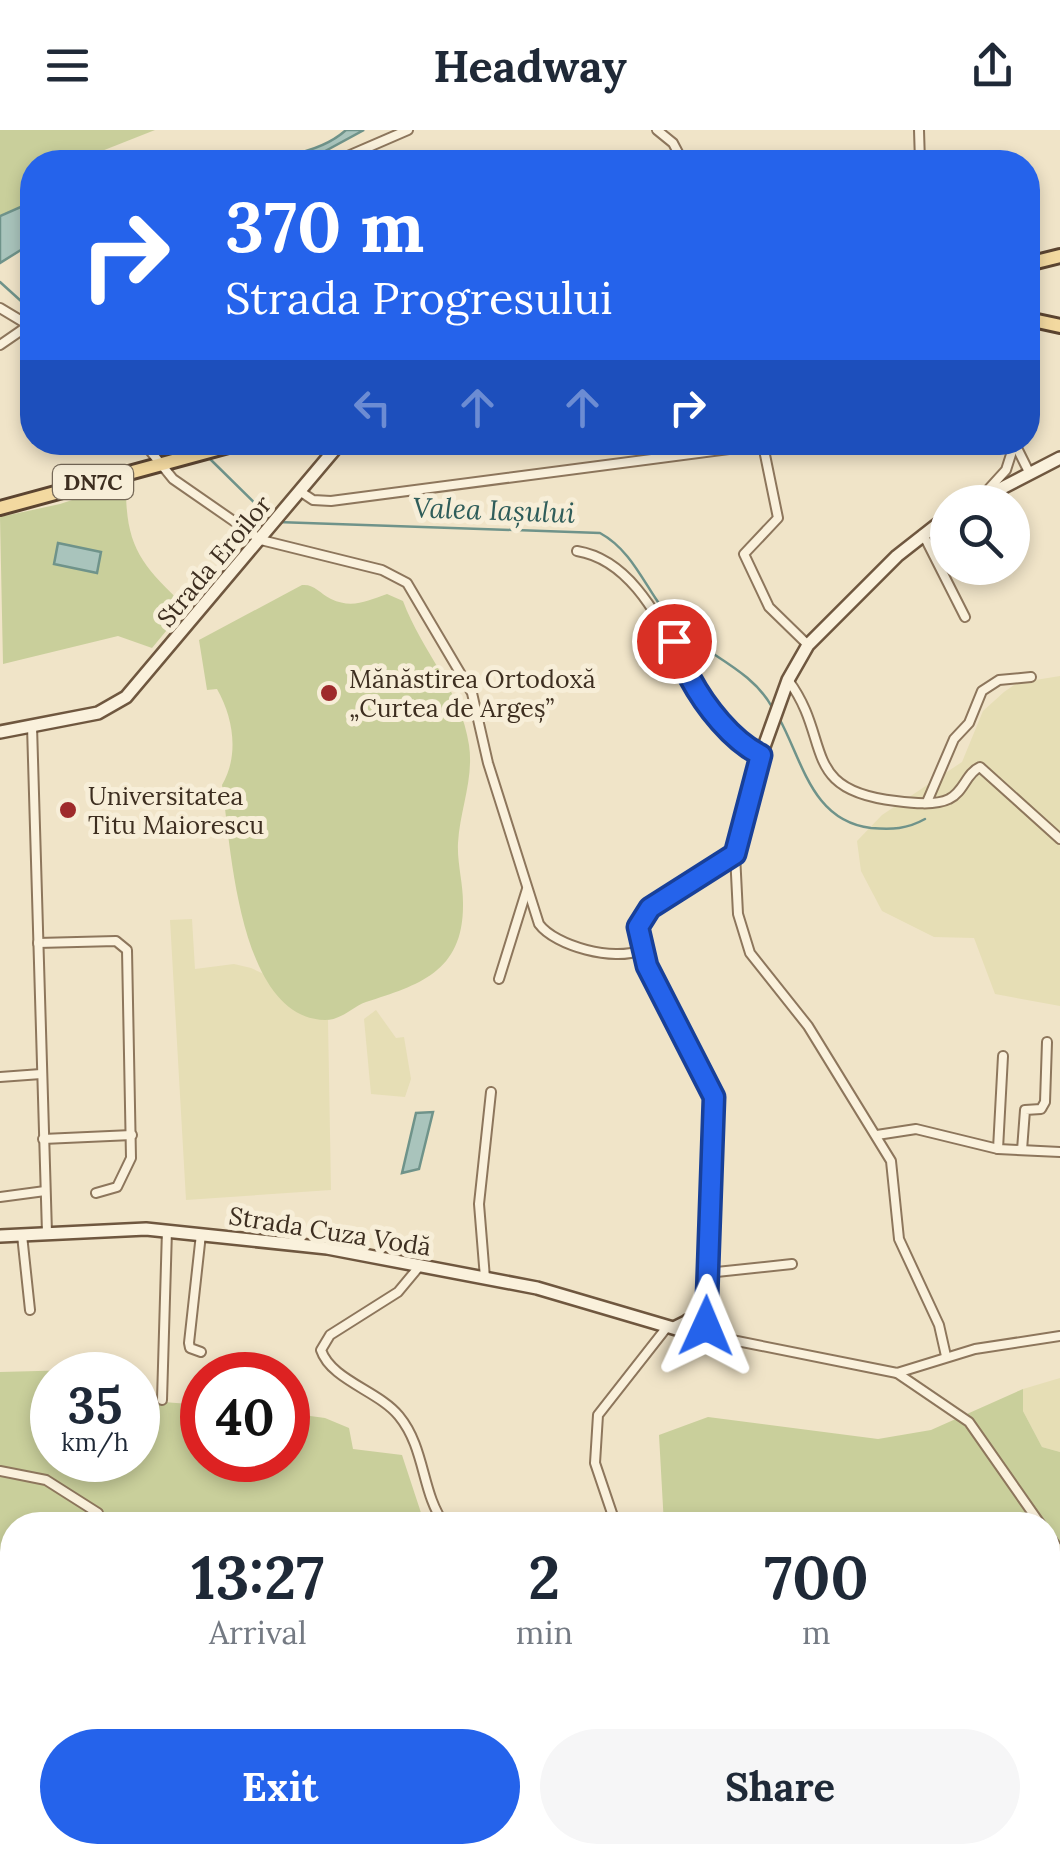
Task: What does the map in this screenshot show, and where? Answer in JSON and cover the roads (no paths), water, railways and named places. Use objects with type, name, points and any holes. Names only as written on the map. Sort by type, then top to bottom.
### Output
[{"type":"main road","name":"DN7C","points":[[0,508],[194,455]]},
{"type":"street","points":[[362,150],[408,130]]},
{"type":"street","points":[[657,130],[677,150]]},
{"type":"street","points":[[152,455],[221,516],[264,536],[382,570],[407,583],[472,693],[526,889],[540,924],[553,939],[628,955],[640,950]]},
{"type":"street","points":[[328,455],[329,459]]},
{"type":"street","name":"Strada Eroilor","points":[[32,726],[117,704],[146,676],[332,455]]},
{"type":"street","points":[[301,492],[313,500],[332,501],[698,455]]},
{"type":"street","points":[[766,455],[778,518],[744,554],[769,608],[808,645]]},
{"type":"street","points":[[993,485],[1000,479],[1010,455]]},
{"type":"street","points":[[1020,455],[1031,476]]},
{"type":"street","points":[[1011,485],[1060,458]]},
{"type":"street","points":[[930,530],[833,616],[808,645],[786,686],[761,755],[735,854],[738,914],[750,953],[808,1026],[878,1135],[893,1171],[900,1240],[939,1325],[946,1356]]},
{"type":"street","points":[[924,534],[965,617]]},
{"type":"street","points":[[578,551],[602,558],[627,580],[674,641],[689,677],[720,720],[740,742],[761,755]]},
{"type":"street","points":[[927,802],[954,739],[969,723],[982,691],[999,680],[1031,677]]},
{"type":"street","points":[[786,686],[826,772],[838,785],[882,800],[927,802],[950,799],[975,767],[983,767],[1060,840]]},
{"type":"street","points":[[0,732],[32,726],[47,1233]]},
{"type":"street","points":[[612,1512],[594,1456],[598,1415],[694,1327],[704,1301],[707,1273],[714,1097],[640,950],[638,927],[650,908],[735,854]]},
{"type":"street","points":[[499,979],[526,889]]},
{"type":"street","points":[[38,943],[116,941],[126,945],[132,1135],[125,1178],[111,1191],[96,1193]]},
{"type":"street","points":[[1022,1150],[1024,1114],[1041,1109],[1046,1102],[1048,1042]]},
{"type":"street","points":[[998,1150],[1003,1056]]},
{"type":"street","points":[[0,1077],[41,1074]]},
{"type":"street","points":[[485,1278],[479,1204],[491,1092]]},
{"type":"street","points":[[878,1135],[916,1129],[998,1150],[1060,1152]]},
{"type":"street","points":[[43,1140],[132,1135]]},
{"type":"street","points":[[0,1197],[45,1192]]},
{"type":"street","points":[[162,1400],[168,1230]]},
{"type":"street","name":"Strada Cuza Vodă","points":[[0,1236],[168,1230],[327,1248],[578,1298],[897,1373]]},
{"type":"street","points":[[201,1234],[189,1344],[201,1352]]},
{"type":"street","points":[[22,1235],[30,1310]]},
{"type":"street","points":[[707,1273],[792,1264]]},
{"type":"street","points":[[418,1268],[398,1292],[330,1334],[321,1350],[328,1363],[384,1401],[407,1427],[419,1450],[437,1512]]},
{"type":"street","points":[[897,1373],[946,1356],[1060,1336]]},
{"type":"street","points":[[897,1373],[969,1422],[1032,1512]]},
{"type":"street","points":[[0,1471],[46,1480],[96,1512]]},
{"type":"water","points":[[346,130],[364,130],[327,150],[308,150],[330,142]]},
{"type":"water","points":[[20,207],[20,250],[0,263],[0,216]]},
{"type":"water","points":[[58,543],[101,552],[97,573],[54,564]]},
{"type":"water","points":[[433,1112],[419,1169],[402,1173],[416,1113]]},
{"type":"waterway","name":"Valea Iașului","points":[[0,282],[20,300]]},
{"type":"waterway","name":"Valea Iașului","points":[[208,457],[270,518]]},
{"type":"waterway","name":"Valea Iașului","points":[[277,522],[600,533],[623,551],[673,622],[751,681],[772,707]]},
{"type":"waterway","name":"Valea Iașului","points":[[779,718],[812,787],[835,814],[851,823],[879,829],[906,827],[925,819]]},
{"type":"place","name":"Mănăstirea Ortodoxă „Curtea de Argeș”","points":[[329,693]]},
{"type":"place","name":"Universitatea Titu Maiorescu","points":[[68,810]]}]
